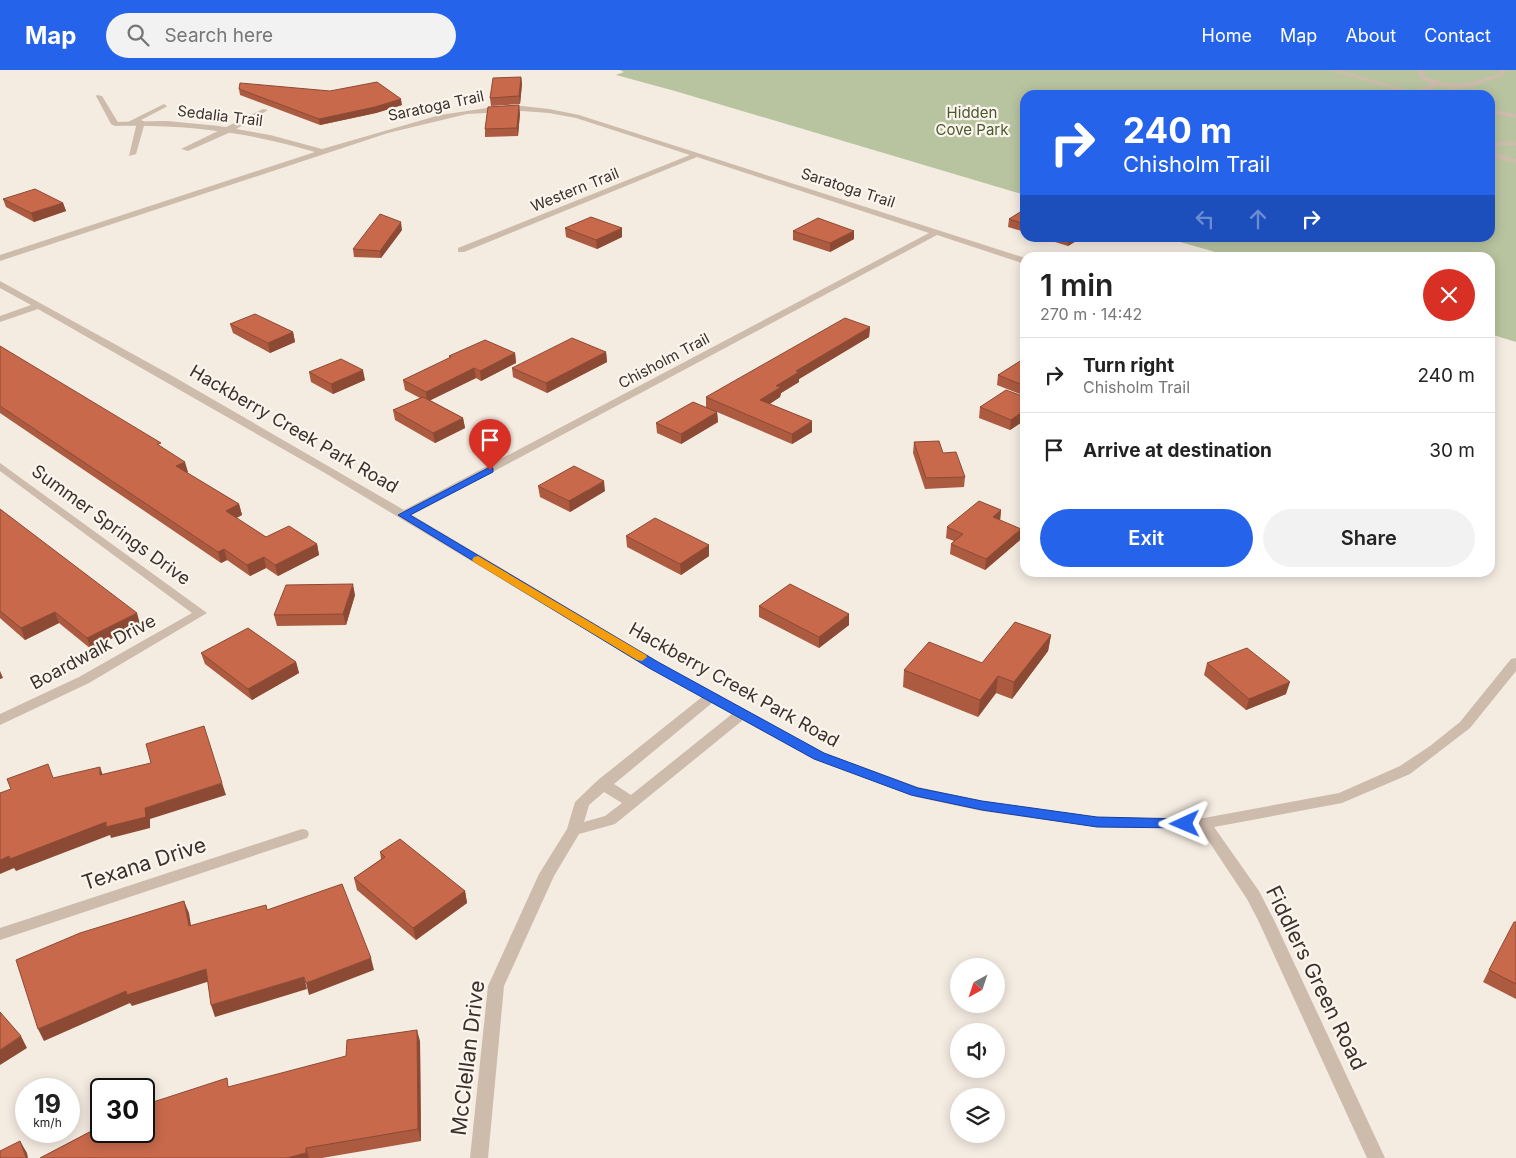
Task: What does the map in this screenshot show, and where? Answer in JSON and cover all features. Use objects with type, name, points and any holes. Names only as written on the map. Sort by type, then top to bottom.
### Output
[{"type":"street","points":[[1333,70],[1403,90]]},
{"type":"street","points":[[1420,70],[1422,77],[1434,85],[1462,87],[1476,85],[1502,74],[1503,70]]},
{"type":"street","points":[[1425,90],[1434,85]]},
{"type":"street","name":"Sedalia Trail","points":[[99,96],[115,124],[141,122],[230,129],[268,136],[320,151]]},
{"type":"street","points":[[130,123],[164,106]]},
{"type":"street","name":"Saratoga Trail","points":[[0,258],[219,187],[320,151],[421,121],[456,113],[492,108],[539,108],[577,116],[699,154],[1020,259]]},
{"type":"street","points":[[185,149],[230,129],[265,110]]},
{"type":"street","points":[[1495,112],[1516,116]]},
{"type":"street","points":[[132,154],[141,122]]},
{"type":"street","points":[[1495,144],[1506,142],[1516,144]]},
{"type":"street","name":"Western Trail","points":[[461,250],[699,154]]},
{"type":"street","points":[[1495,155],[1516,161]]},
{"type":"street","name":"Chisholm Trail","points":[[403,515],[937,232]]},
{"type":"street","name":"Hackberry Creek Park Road","points":[[0,284],[300,453],[654,665],[711,697],[819,756],[916,792],[982,806],[1097,822],[1148,824],[1204,823],[1342,798],[1405,770],[1465,725],[1516,662]]},
{"type":"street","points":[[0,319],[39,306]]},
{"type":"street","name":"Summer Springs Drive","points":[[0,466],[201,613]]},
{"type":"street","name":"Boardwalk Drive","points":[[0,720],[84,680],[201,613]]},
{"type":"street","name":"McClellan Drive","points":[[479,1158],[496,986],[547,874],[574,830],[582,802],[711,697]]},
{"type":"street","points":[[574,830],[610,820],[742,714]]},
{"type":"street","points":[[603,784],[632,802]]},
{"type":"street","name":"Fiddlers Green Road","points":[[1204,823],[1253,895],[1266,920],[1376,1158]]},
{"type":"street","name":"Texana Drive","points":[[0,934],[302,834]]},
{"type":"green space","name":"Hidden Cove Park","points":[[620,70],[1516,70],[1516,342],[1495,336],[1495,252],[1215,252],[1180,242],[1495,242],[1495,90],[1020,90],[1020,194],[616,75],[624,72]]},
{"type":"building","points":[[521,77],[519,96],[490,98],[493,78]]},
{"type":"building","points":[[377,82],[401,99],[375,107],[319,119],[239,89],[240,83],[330,91]]},
{"type":"building","points":[[519,105],[517,128],[485,129],[488,107]]},
{"type":"building","points":[[35,189],[63,203],[31,213],[3,199]]},
{"type":"building","points":[[1020,212],[1020,222],[1009,219]]},
{"type":"building","points":[[380,214],[401,222],[380,251],[353,249]]},
{"type":"building","points":[[591,217],[622,228],[596,240],[565,228]]},
{"type":"building","points":[[818,218],[854,231],[830,243],[793,231]]},
{"type":"building","points":[[255,314],[293,332],[268,343],[230,324]]},
{"type":"building","points":[[845,318],[870,327],[796,371],[799,372],[776,386],[781,387],[760,400],[812,421],[792,434],[706,397]]},
{"type":"building","points":[[572,338],[606,352],[546,383],[512,368]]},
{"type":"building","points":[[485,340],[515,353],[480,371],[474,368],[426,392],[403,380],[451,357],[449,356]]},
{"type":"building","points":[[0,346],[161,443],[157,444],[185,462],[176,466],[239,504],[226,511],[266,537],[289,526],[317,544],[275,565],[264,557],[247,565],[224,549],[218,552],[0,406]]},
{"type":"building","points":[[341,359],[363,370],[331,384],[309,372]]},
{"type":"building","points":[[1020,361],[1020,384],[998,375]]},
{"type":"building","points":[[1006,390],[1020,395],[1020,414],[1011,420],[980,407]]},
{"type":"building","points":[[423,397],[463,418],[433,433],[393,410]]},
{"type":"building","points":[[693,402],[717,412],[681,434],[656,423]]},
{"type":"building","points":[[939,441],[943,453],[956,452],[965,477],[926,478],[914,442]]},
{"type":"building","points":[[574,466],[604,481],[569,501],[538,486]]},
{"type":"building","points":[[979,501],[1001,510],[993,517],[1020,530],[986,559],[951,544],[963,534],[947,527]]},
{"type":"building","points":[[0,509],[137,613],[87,638],[55,612],[21,628],[0,611]]},
{"type":"building","points":[[655,518],[709,545],[680,564],[626,536]]},
{"type":"building","points":[[353,584],[343,614],[274,615],[286,585]]},
{"type":"building","points":[[790,584],[849,614],[819,637],[759,606]]},
{"type":"building","points":[[1015,622],[1051,635],[1014,682],[998,676],[980,700],[904,670],[929,642],[982,663]]},
{"type":"building","points":[[248,628],[296,662],[248,689],[201,653]]},
{"type":"building","points":[[1247,648],[1290,682],[1249,699],[1207,663]]},
{"type":"building","points":[[204,726],[222,783],[145,808],[146,817],[106,827],[106,822],[10,859],[9,856],[0,860],[0,793],[11,789],[7,779],[48,764],[53,778],[100,767],[100,775],[151,763],[146,744]]},
{"type":"building","points":[[400,839],[465,891],[413,928],[354,878],[385,857],[380,852]]},
{"type":"building","points":[[342,884],[371,958],[306,983],[304,977],[211,1005],[206,969],[127,995],[126,991],[38,1029],[16,960],[80,933],[184,901],[189,926],[266,905],[267,910]]},
{"type":"building","points":[[1514,922],[1516,922],[1516,984],[1489,970]]},
{"type":"building","points":[[0,1012],[21,1036],[0,1050]]},
{"type":"building","points":[[417,1030],[418,1129],[306,1148],[306,1153],[287,1158],[40,1158],[69,1143],[80,1143],[80,1137],[90,1132],[90,1143],[155,1143],[155,1101],[227,1078],[228,1087],[346,1056],[347,1040]]},
{"type":"building","points":[[16,1143],[21,1143],[26,1158],[0,1158],[0,1151]]},
{"type":"slow traffic","points":[[478,560],[642,657]]},
{"type":"route","points":[[490,470],[403,515],[654,665],[819,756],[916,792],[982,806],[1097,822],[1185,824]]}]
